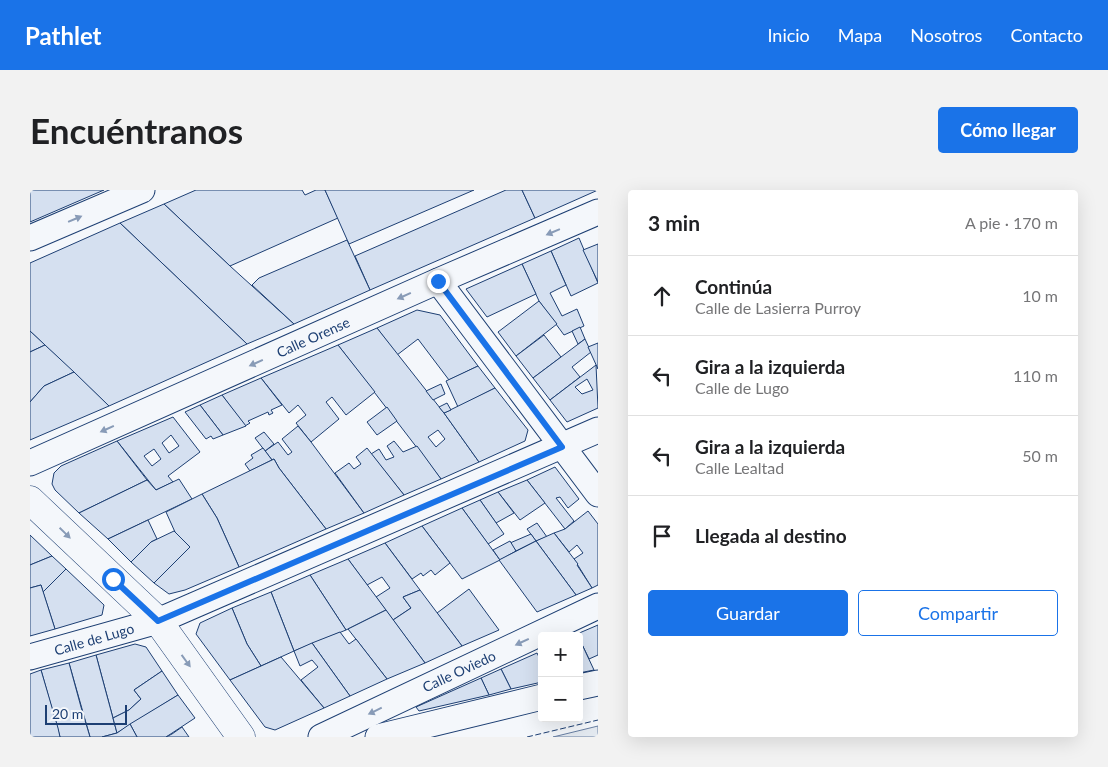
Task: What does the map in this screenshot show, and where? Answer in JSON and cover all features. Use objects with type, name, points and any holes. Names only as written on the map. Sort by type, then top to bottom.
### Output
[{"type":"street","points":[[30,238],[142,190]]},
{"type":"street","name":"Calle Orense","points":[[30,463],[438,281],[598,212]]},
{"type":"street","points":[[438,281],[598,494]]},
{"type":"street","name":"Calle de Lugo","points":[[30,657],[158,621],[598,430]]},
{"type":"street","points":[[30,500],[158,621],[241,737]]},
{"type":"street","name":"Calle Oviedo","points":[[321,737],[598,606]]},
{"type":"street","points":[[583,686],[598,683]]},
{"type":"street","points":[[378,737],[538,698]]},
{"type":"shaded area","points":[[598,726],[598,737],[553,737]]},
{"type":"building","points":[[30,190],[104,190],[30,222]]},
{"type":"building","points":[[196,190],[302,190],[305,195],[316,190],[325,190],[338,218],[230,266],[164,204]]},
{"type":"building","points":[[325,190],[474,190],[349,244]]},
{"type":"building","points":[[506,190],[522,190],[535,218],[370,290],[355,256]]},
{"type":"building","points":[[522,190],[598,190],[535,218]]},
{"type":"building","points":[[164,204],[294,324],[247,344],[120,223]]},
{"type":"building","points":[[120,223],[247,344],[109,406],[30,331],[30,263]]},
{"type":"building","points":[[579,238],[598,283],[571,296],[551,251]]},
{"type":"building","points":[[347,240],[370,290],[294,324],[252,285],[259,278]]},
{"type":"building","points":[[598,244],[598,282],[583,250]]},
{"type":"building","points":[[551,251],[566,285],[550,293],[562,316],[577,309],[584,326],[564,335],[539,301],[522,264]]},
{"type":"building","points":[[522,264],[536,294],[487,317],[466,289]]},
{"type":"building","points":[[539,301],[557,324],[516,356],[498,332]]},
{"type":"building","points":[[417,310],[440,315],[478,366],[449,380],[418,339],[397,355],[377,328]]},
{"type":"building","points":[[580,327],[585,339],[578,344],[572,331]]},
{"type":"building","points":[[377,328],[444,413],[479,462],[441,479],[338,345]],"holes":[[[438,430],[445,439],[436,447],[428,437]]]},
{"type":"building","points":[[30,331],[45,345],[30,352]]},
{"type":"building","points":[[544,335],[561,357],[533,378],[516,356]]},
{"type":"building","points":[[585,339],[591,352],[572,367],[580,377],[550,400],[533,378]]},
{"type":"building","points":[[598,343],[598,369],[588,347]]},
{"type":"building","points":[[45,345],[74,372],[44,386],[30,402],[30,352]]},
{"type":"building","points":[[338,345],[375,392],[346,415],[332,397],[326,402],[339,419],[311,442],[296,423],[306,415],[298,405],[289,413],[261,378]]},
{"type":"building","points":[[596,365],[598,408],[567,422],[550,400]],"holes":[[[587,379],[593,390],[582,394],[575,387]]]},
{"type":"building","points":[[478,366],[495,388],[458,407],[446,381]]},
{"type":"building","points":[[74,372],[109,406],[30,440],[30,402],[44,386]]},
{"type":"building","points":[[261,378],[282,405],[271,410],[273,413],[269,415],[268,412],[248,421],[250,423],[245,426],[222,395]]},
{"type":"building","points":[[441,384],[445,394],[433,400],[426,391]]},
{"type":"building","points":[[495,388],[528,430],[525,441],[479,462],[444,413]]},
{"type":"building","points":[[222,395],[246,426],[223,435],[200,405]]},
{"type":"building","points":[[447,403],[451,410],[444,413],[439,407]]},
{"type":"building","points":[[200,405],[223,435],[213,439],[211,436],[206,439],[185,412]]},
{"type":"building","points":[[387,407],[397,421],[377,435],[367,422]]},
{"type":"building","points":[[173,417],[200,452],[168,476],[173,482],[156,490],[117,441]],"holes":[[[171,435],[179,446],[169,453],[162,443]],[[154,449],[161,459],[152,466],[144,456]]]},
{"type":"building","points":[[298,426],[364,513],[326,529],[274,459],[272,460],[265,451],[278,442],[288,455],[292,452],[282,439]]},
{"type":"building","points":[[264,432],[274,444],[265,451],[255,438]]},
{"type":"building","points":[[117,441],[147,480],[79,513],[55,490],[52,484],[54,473],[61,466]]},
{"type":"building","points":[[394,441],[403,452],[417,446],[441,479],[404,495],[371,454],[379,449],[386,460],[394,457],[387,446]]},
{"type":"building","points":[[263,448],[272,460],[250,471],[245,464],[253,458],[251,455]]},
{"type":"building","points":[[367,448],[404,495],[364,513],[335,473],[349,463],[354,469],[361,464],[356,457]]},
{"type":"building","points":[[274,459],[326,529],[239,567],[217,518],[202,494]]},
{"type":"building","points":[[555,467],[579,499],[568,508],[560,497],[556,498],[574,521],[565,529],[527,480]]},
{"type":"building","points":[[179,479],[192,499],[108,539],[79,513],[147,480],[156,490]]},
{"type":"building","points":[[527,480],[545,503],[520,520],[498,492]]},
{"type":"building","points":[[498,492],[514,513],[496,523],[480,500]]},
{"type":"building","points":[[202,494],[217,518],[239,567],[185,590],[169,594],[154,583],[190,547],[175,532],[166,512]]},
{"type":"building","points":[[480,500],[504,534],[488,544],[462,508]]},
{"type":"building","points":[[462,508],[500,560],[462,579],[422,526]]},
{"type":"building","points":[[588,511],[598,524],[598,585],[592,588],[574,559],[583,553],[577,545],[569,552],[554,533],[565,529]]},
{"type":"building","points":[[148,520],[157,539],[151,542],[131,562],[108,539]]},
{"type":"building","points":[[537,523],[547,537],[536,541],[527,529]]},
{"type":"building","points":[[422,526],[450,563],[435,575],[431,570],[423,576],[421,573],[412,579],[385,543]]},
{"type":"building","points":[[174,531],[190,547],[154,583],[131,562],[151,542]]},
{"type":"building","points":[[554,533],[578,564],[592,588],[576,595],[536,541]]},
{"type":"building","points":[[531,534],[536,541],[516,551],[510,543]]},
{"type":"building","points":[[30,535],[52,556],[30,565]]},
{"type":"building","points":[[510,541],[516,551],[500,560],[493,550]]},
{"type":"building","points":[[536,541],[576,595],[537,612],[499,560]]},
{"type":"building","points":[[385,543],[420,590],[403,597],[411,608],[393,620],[376,597],[390,588],[382,577],[367,585],[348,559]]},
{"type":"building","points":[[52,556],[66,569],[43,592],[41,585],[30,588],[30,565]]},
{"type":"building","points":[[348,559],[386,610],[346,630],[310,575]]},
{"type":"building","points":[[66,569],[104,605],[102,615],[55,629],[43,592]]},
{"type":"building","points":[[310,575],[346,630],[294,651],[271,592]]},
{"type":"building","points":[[41,585],[55,629],[30,636],[30,588]]},
{"type":"building","points":[[469,589],[499,630],[462,646],[437,613]]},
{"type":"building","points":[[420,590],[462,646],[425,663],[393,620],[411,608],[403,597]]},
{"type":"building","points":[[271,592],[294,651],[261,666],[247,644],[232,608]]},
{"type":"building","points":[[232,608],[247,644],[261,666],[230,680],[196,634],[200,623]]},
{"type":"building","points":[[386,610],[425,663],[387,679],[348,629]]},
{"type":"building","points":[[598,625],[598,655],[589,659],[583,646],[582,632]]},
{"type":"building","points":[[340,632],[349,644],[356,639],[387,679],[350,696],[312,643]]},
{"type":"building","points":[[312,643],[350,696],[324,708],[301,680],[318,667],[312,660],[300,666],[294,651]]},
{"type":"building","points":[[135,644],[146,647],[162,671],[134,690],[141,699],[129,710],[113,718],[96,655]]},
{"type":"building","points":[[583,647],[594,670],[583,672]]},
{"type":"building","points":[[537,653],[538,655],[538,683],[511,689],[501,669]]},
{"type":"building","points":[[96,655],[117,733],[102,737],[90,737],[69,663]]},
{"type":"building","points":[[281,657],[324,708],[275,730],[265,727],[230,680]]},
{"type":"building","points":[[69,663],[90,737],[60,737],[41,670]]},
{"type":"building","points":[[501,669],[511,689],[489,695],[481,678]]},
{"type":"building","points":[[41,670],[60,737],[30,737],[30,674]]},
{"type":"building","points":[[162,671],[178,695],[117,733],[113,718],[129,710],[141,699],[134,690]]},
{"type":"building","points":[[481,678],[489,695],[419,711],[416,707]]},
{"type":"building","points":[[178,695],[195,718],[166,737],[137,737],[130,724]]},
{"type":"building","points":[[130,724],[137,737],[102,737],[117,733]]},
{"type":"building","points":[[182,727],[189,737],[166,737],[172,734]]},
{"type":"fence","points":[[527,737],[598,720]]},
{"type":"route","points":[[113,579],[158,621],[562,447],[438,281]]}]
